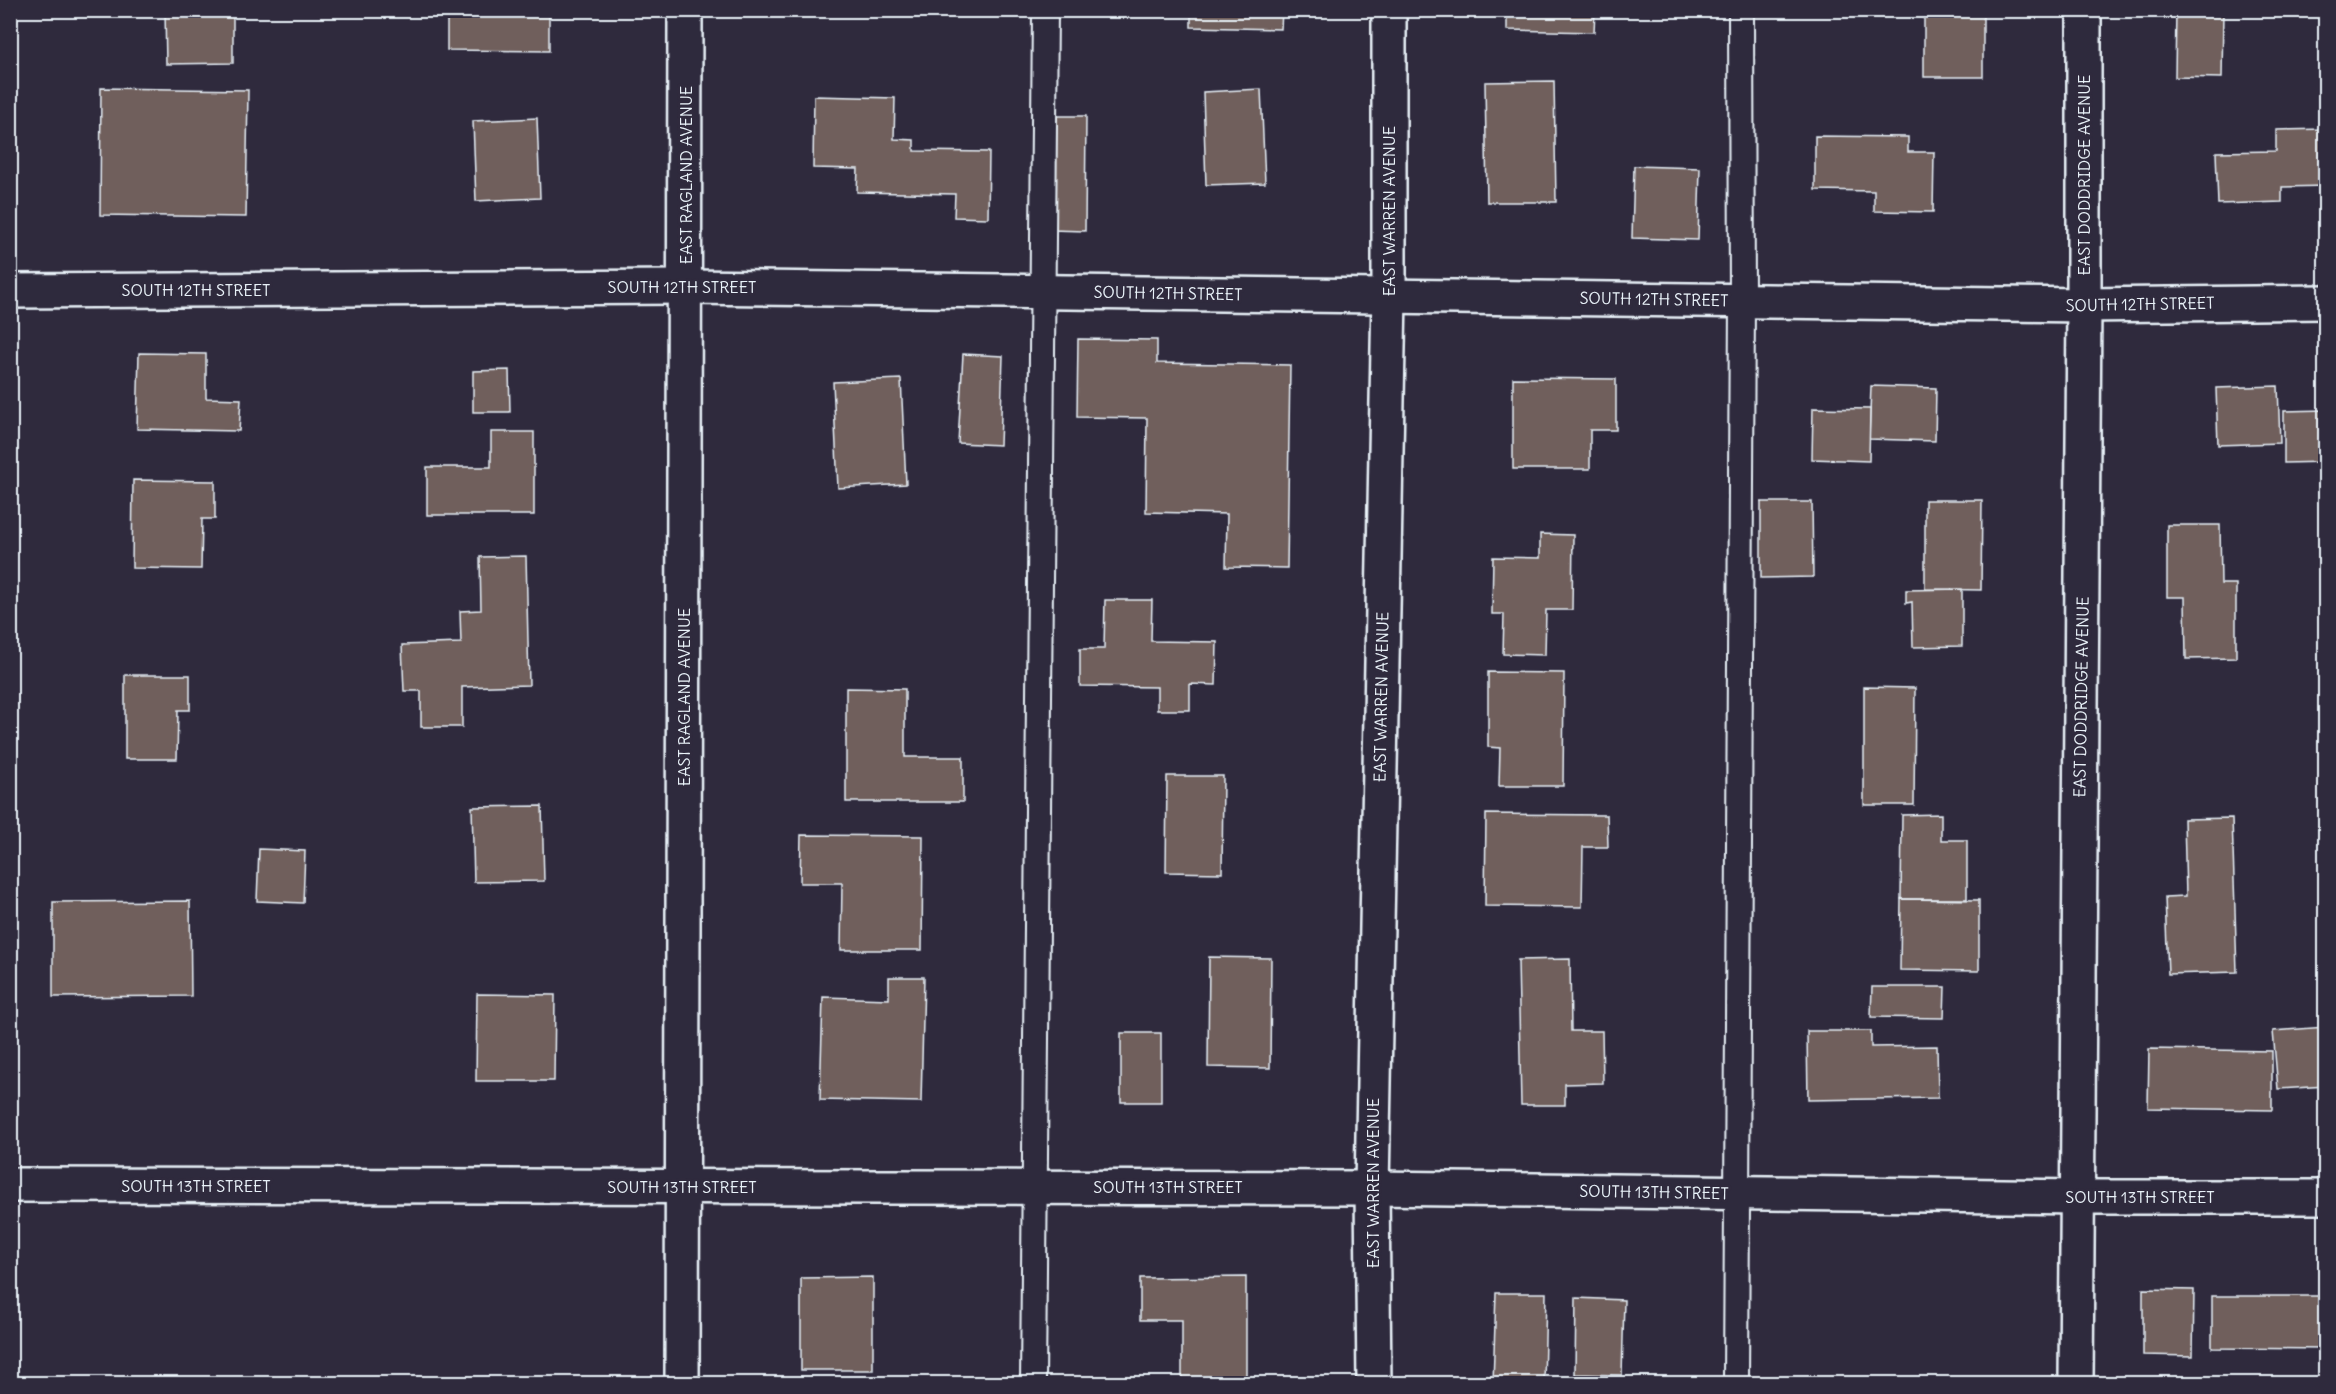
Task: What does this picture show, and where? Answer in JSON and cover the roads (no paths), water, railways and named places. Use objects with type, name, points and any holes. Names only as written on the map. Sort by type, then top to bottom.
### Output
[{"type":"street","name":"EAST RAGLAND AVENUE","points":[[682,1383],[686,10]]},
{"type":"street","name":"EAST WARREN AVENUE","points":[[1374,1383],[1372,1188],[1389,295],[1389,10]]},
{"type":"street","name":"EAST DODDRIDGE AVENUE","points":[[2076,1383],[2084,10]]},
{"type":"street","name":"SOUTH 12TH STREET","points":[[10,291],[686,287],[2084,305],[2325,302]]},
{"type":"street","name":"SOUTH 13TH STREET","points":[[10,1185],[1372,1188],[2076,1197],[2325,1197]]},
{"type":"lane","points":[[1033,1383],[1045,10]]},
{"type":"lane","points":[[1736,1383],[1742,301],[1741,10]]}]
